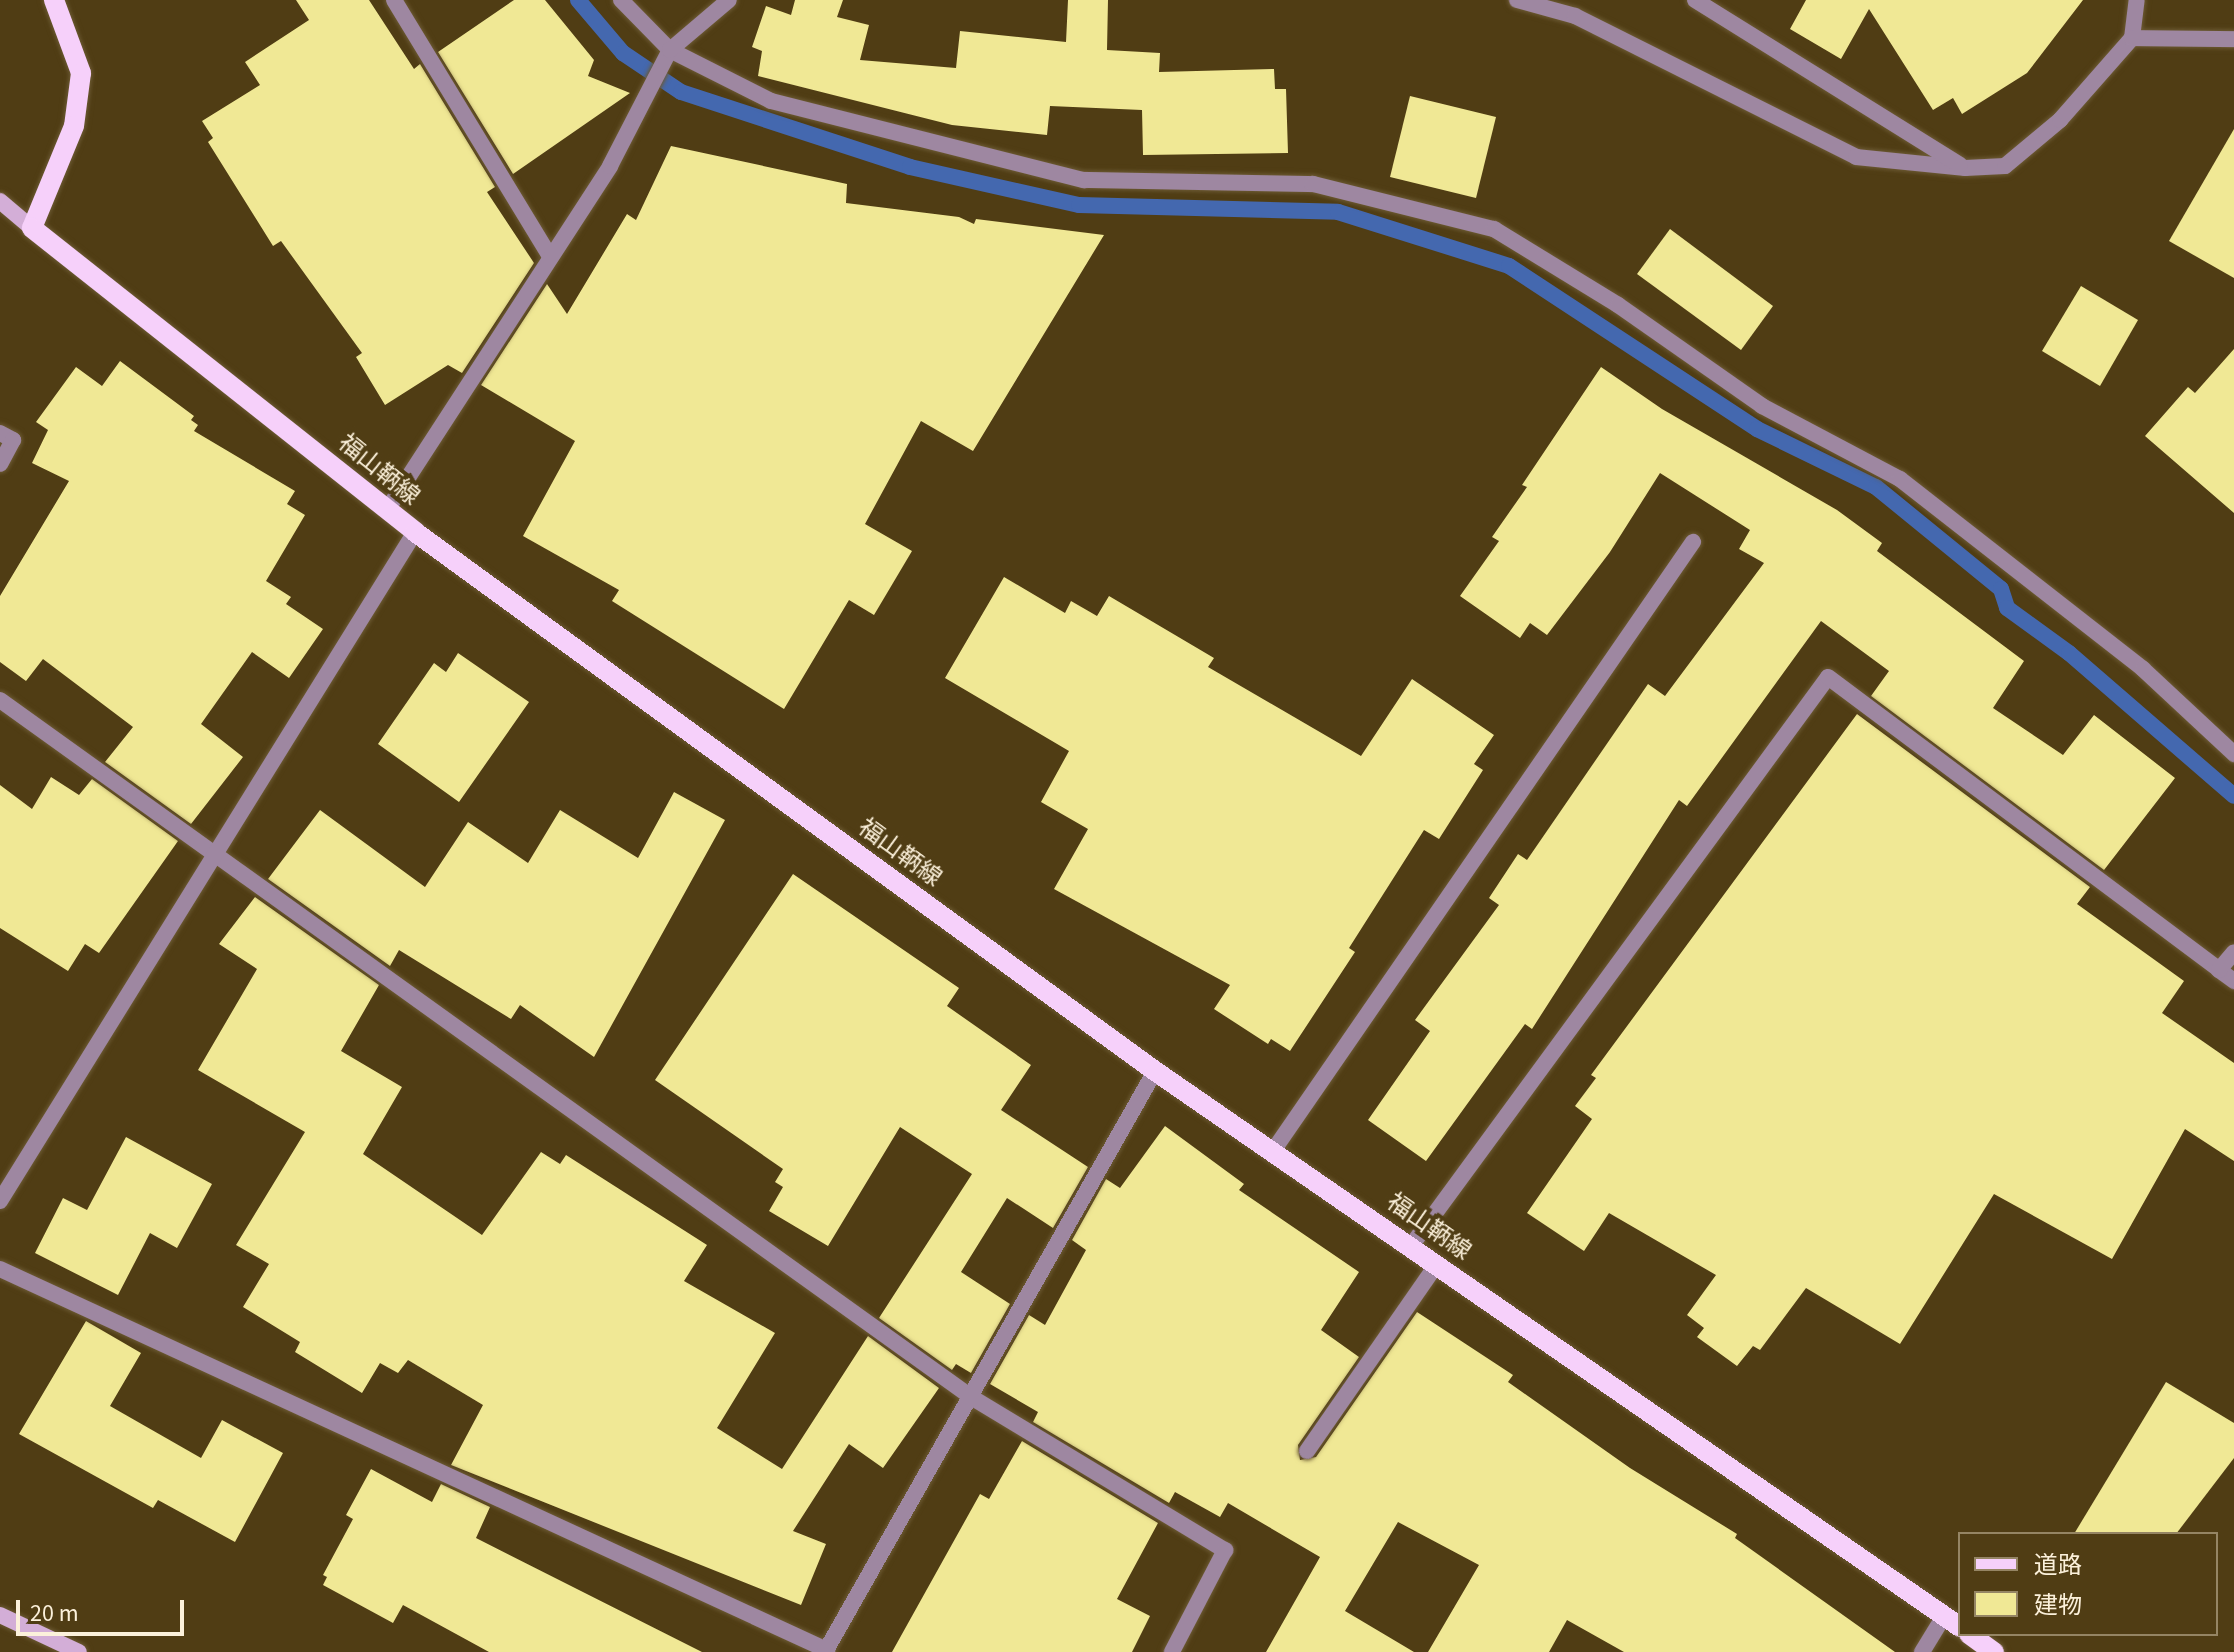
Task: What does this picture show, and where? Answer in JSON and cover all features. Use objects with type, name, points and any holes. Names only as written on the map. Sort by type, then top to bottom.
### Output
[{"type":"main road","points":[[32,228],[74,126],[81,73],[54,0]]},
{"type":"main road","name":"福山鞆線","points":[[32,228],[415,532],[1155,1071],[1952,1622]]},
{"type":"main road","points":[[1972,1636],[1994,1652]]},
{"type":"street","points":[[394,0],[550,257]]},
{"type":"street","points":[[621,0],[670,50],[771,101],[1084,180],[1313,184],[1494,229],[1618,305],[1762,406],[1900,479],[2143,669],[2234,754]]},
{"type":"street","points":[[387,510],[610,166],[670,50],[729,0]]},
{"type":"street","points":[[1517,0],[1575,16],[1856,157],[1965,168],[2005,166],[2060,120],[2132,38],[2137,0]]},
{"type":"street","points":[[1695,0],[1965,168]]},
{"type":"street","points":[[2132,38],[2234,39]]},
{"type":"street","points":[[0,201],[32,228]]},
{"type":"street","points":[[0,433],[13,440],[0,464]]},
{"type":"street","points":[[0,1201],[415,532]]},
{"type":"street","points":[[1273,1151],[1693,542]]},
{"type":"street","points":[[1411,1246],[1828,677],[2234,981]]},
{"type":"street","points":[[0,700],[971,1397],[1225,1550],[1172,1652]]},
{"type":"street","points":[[2219,970],[2234,952]]},
{"type":"street","points":[[0,1269],[826,1651],[1155,1071]]},
{"type":"street","points":[[1307,1451],[1437,1264]]},
{"type":"street","points":[[0,1615],[79,1652]]},
{"type":"street","points":[[1922,1652],[1952,1622]]},
{"type":"building","points":[[296,0],[369,0],[414,69],[420,64],[495,187],[487,192],[534,263],[462,373],[448,365],[385,405],[356,357],[362,353],[281,241],[273,246],[208,142],[213,138],[202,121],[260,85],[245,62],[309,20]]},
{"type":"building","points":[[514,0],[545,0],[594,60],[588,76],[630,93],[513,174],[438,52]]},
{"type":"building","points":[[795,0],[843,0],[837,17],[869,25],[860,60],[956,68],[960,31],[1066,42],[1068,0],[1108,0],[1107,50],[1160,53],[1159,72],[1274,69],[1275,89],[1286,89],[1288,153],[1143,155],[1142,110],[1050,106],[1047,135],[952,125],[758,76],[762,51],[752,47],[766,6],[791,15]]},
{"type":"building","points":[[1806,0],[2083,0],[2027,73],[1962,114],[1953,98],[1933,110],[1869,9],[1841,59],[1790,29]]},
{"type":"building","points":[[1410,96],[1496,117],[1476,198],[1390,177]]},
{"type":"building","points":[[2234,129],[2234,278],[2169,241]]},
{"type":"building","points":[[671,146],[847,184],[846,203],[959,217],[974,224],[976,219],[1104,235],[973,451],[921,421],[865,524],[912,551],[874,615],[849,600],[784,709],[612,601],[619,590],[523,536],[575,441],[481,385],[547,284],[567,314],[627,214],[636,220]]},
{"type":"building","points":[[1670,229],[1773,306],[1741,350],[1637,274]]},
{"type":"building","points":[[2081,286],[2138,320],[2100,386],[2042,351]]},
{"type":"building","points":[[2234,349],[2234,513],[2145,436],[2188,387],[2195,393]]},
{"type":"building","points":[[120,361],[194,416],[191,420],[198,425],[194,431],[295,491],[287,504],[305,515],[266,581],[291,597],[286,604],[323,629],[289,678],[252,652],[201,724],[243,757],[191,824],[105,762],[133,727],[43,659],[26,681],[0,662],[0,596],[69,481],[32,463],[48,430],[36,422],[76,367],[102,386]]},
{"type":"building","points":[[1601,367],[1662,409],[1837,510],[1882,543],[1877,551],[2024,661],[1993,708],[2063,755],[2094,715],[2175,778],[2104,870],[1871,696],[1889,671],[1821,621],[1687,806],[1679,800],[1532,1029],[1525,1024],[1426,1161],[1368,1120],[1430,1031],[1415,1020],[1499,905],[1489,898],[1518,854],[1527,860],[1648,684],[1665,696],[1764,563],[1739,549],[1750,530],[1660,473],[1610,552],[1547,635],[1530,623],[1520,638],[1460,596],[1499,541],[1492,537],[1527,487],[1522,485]]},
{"type":"building","points":[[1004,577],[1065,613],[1071,601],[1097,616],[1109,596],[1214,658],[1208,667],[1361,756],[1412,679],[1494,735],[1474,764],[1483,770],[1439,839],[1424,830],[1349,948],[1355,952],[1290,1051],[1271,1039],[1268,1044],[1214,1009],[1230,985],[1054,889],[1088,829],[1041,802],[1069,751],[945,678]]},
{"type":"building","points":[[458,653],[529,702],[459,802],[378,744],[434,663],[446,672]]},
{"type":"building","points":[[1857,714],[2090,887],[2077,904],[2184,981],[2162,1013],[2234,1063],[2234,1161],[2185,1129],[2112,1259],[1994,1194],[1900,1344],[1806,1288],[1760,1350],[1753,1346],[1737,1366],[1697,1337],[1704,1328],[1687,1315],[1716,1275],[1609,1213],[1584,1251],[1527,1213],[1592,1119],[1575,1106],[1596,1078],[1591,1075]]},
{"type":"building","points":[[51,777],[79,795],[92,779],[178,841],[99,953],[85,944],[68,971],[0,928],[0,785],[32,809]]},
{"type":"building","points":[[674,792],[725,820],[594,1057],[520,1005],[511,1019],[399,950],[390,966],[268,879],[320,810],[425,887],[468,822],[528,863],[560,810],[638,858]]},
{"type":"building","points":[[793,874],[959,988],[947,1006],[1031,1065],[1001,1110],[1088,1167],[1053,1228],[1007,1198],[961,1272],[1010,1304],[971,1373],[956,1364],[952,1370],[879,1318],[972,1174],[900,1127],[828,1246],[769,1211],[783,1187],[775,1182],[783,1169],[655,1080]]},
{"type":"building","points":[[255,897],[379,985],[341,1051],[402,1087],[363,1154],[482,1235],[541,1152],[560,1164],[566,1155],[707,1245],[684,1281],[775,1333],[717,1428],[782,1469],[868,1336],[939,1388],[883,1468],[849,1444],[793,1531],[826,1544],[801,1605],[451,1465],[483,1405],[408,1360],[398,1373],[380,1363],[362,1393],[295,1352],[300,1342],[243,1307],[269,1264],[236,1245],[305,1132],[198,1070],[257,969],[219,944]]},
{"type":"building","points":[[1165,1126],[1244,1184],[1239,1190],[1359,1272],[1321,1330],[1359,1357],[1298,1445],[1300,1460],[1316,1457],[1417,1312],[1513,1375],[1508,1382],[1630,1468],[1737,1534],[1735,1538],[1895,1652],[1624,1652],[1567,1620],[1549,1652],[1428,1652],[1479,1565],[1398,1522],[1345,1611],[1414,1652],[1266,1652],[1320,1557],[1228,1503],[1220,1517],[1175,1492],[1169,1503],[1033,1422],[1038,1412],[990,1384],[1029,1315],[1045,1325],[1086,1250],[1072,1240],[1106,1179],[1120,1188]]},
{"type":"building","points":[[126,1137],[212,1184],[177,1248],[150,1233],[118,1295],[35,1253],[63,1198],[87,1210]]},
{"type":"building","points":[[86,1321],[141,1353],[110,1406],[201,1458],[222,1420],[283,1453],[235,1542],[158,1500],[153,1508],[19,1434]]},
{"type":"building","points":[[2166,1382],[2234,1423],[2234,1458],[2178,1532],[2075,1532]]},
{"type":"building","points":[[1022,1441],[1158,1523],[1117,1599],[1150,1616],[1132,1652],[892,1652],[980,1494],[989,1499]]},
{"type":"building","points":[[371,1469],[432,1502],[441,1484],[490,1507],[476,1538],[702,1652],[489,1652],[403,1605],[393,1623],[323,1585],[327,1577],[323,1575],[353,1519],[346,1515]]},
{"type":"waterway","points":[[578,0],[623,53],[681,92],[910,167],[1079,205],[1338,212],[1509,266],[1757,429],[1876,487],[2001,589],[2007,608],[2069,653],[2234,796]]}]
